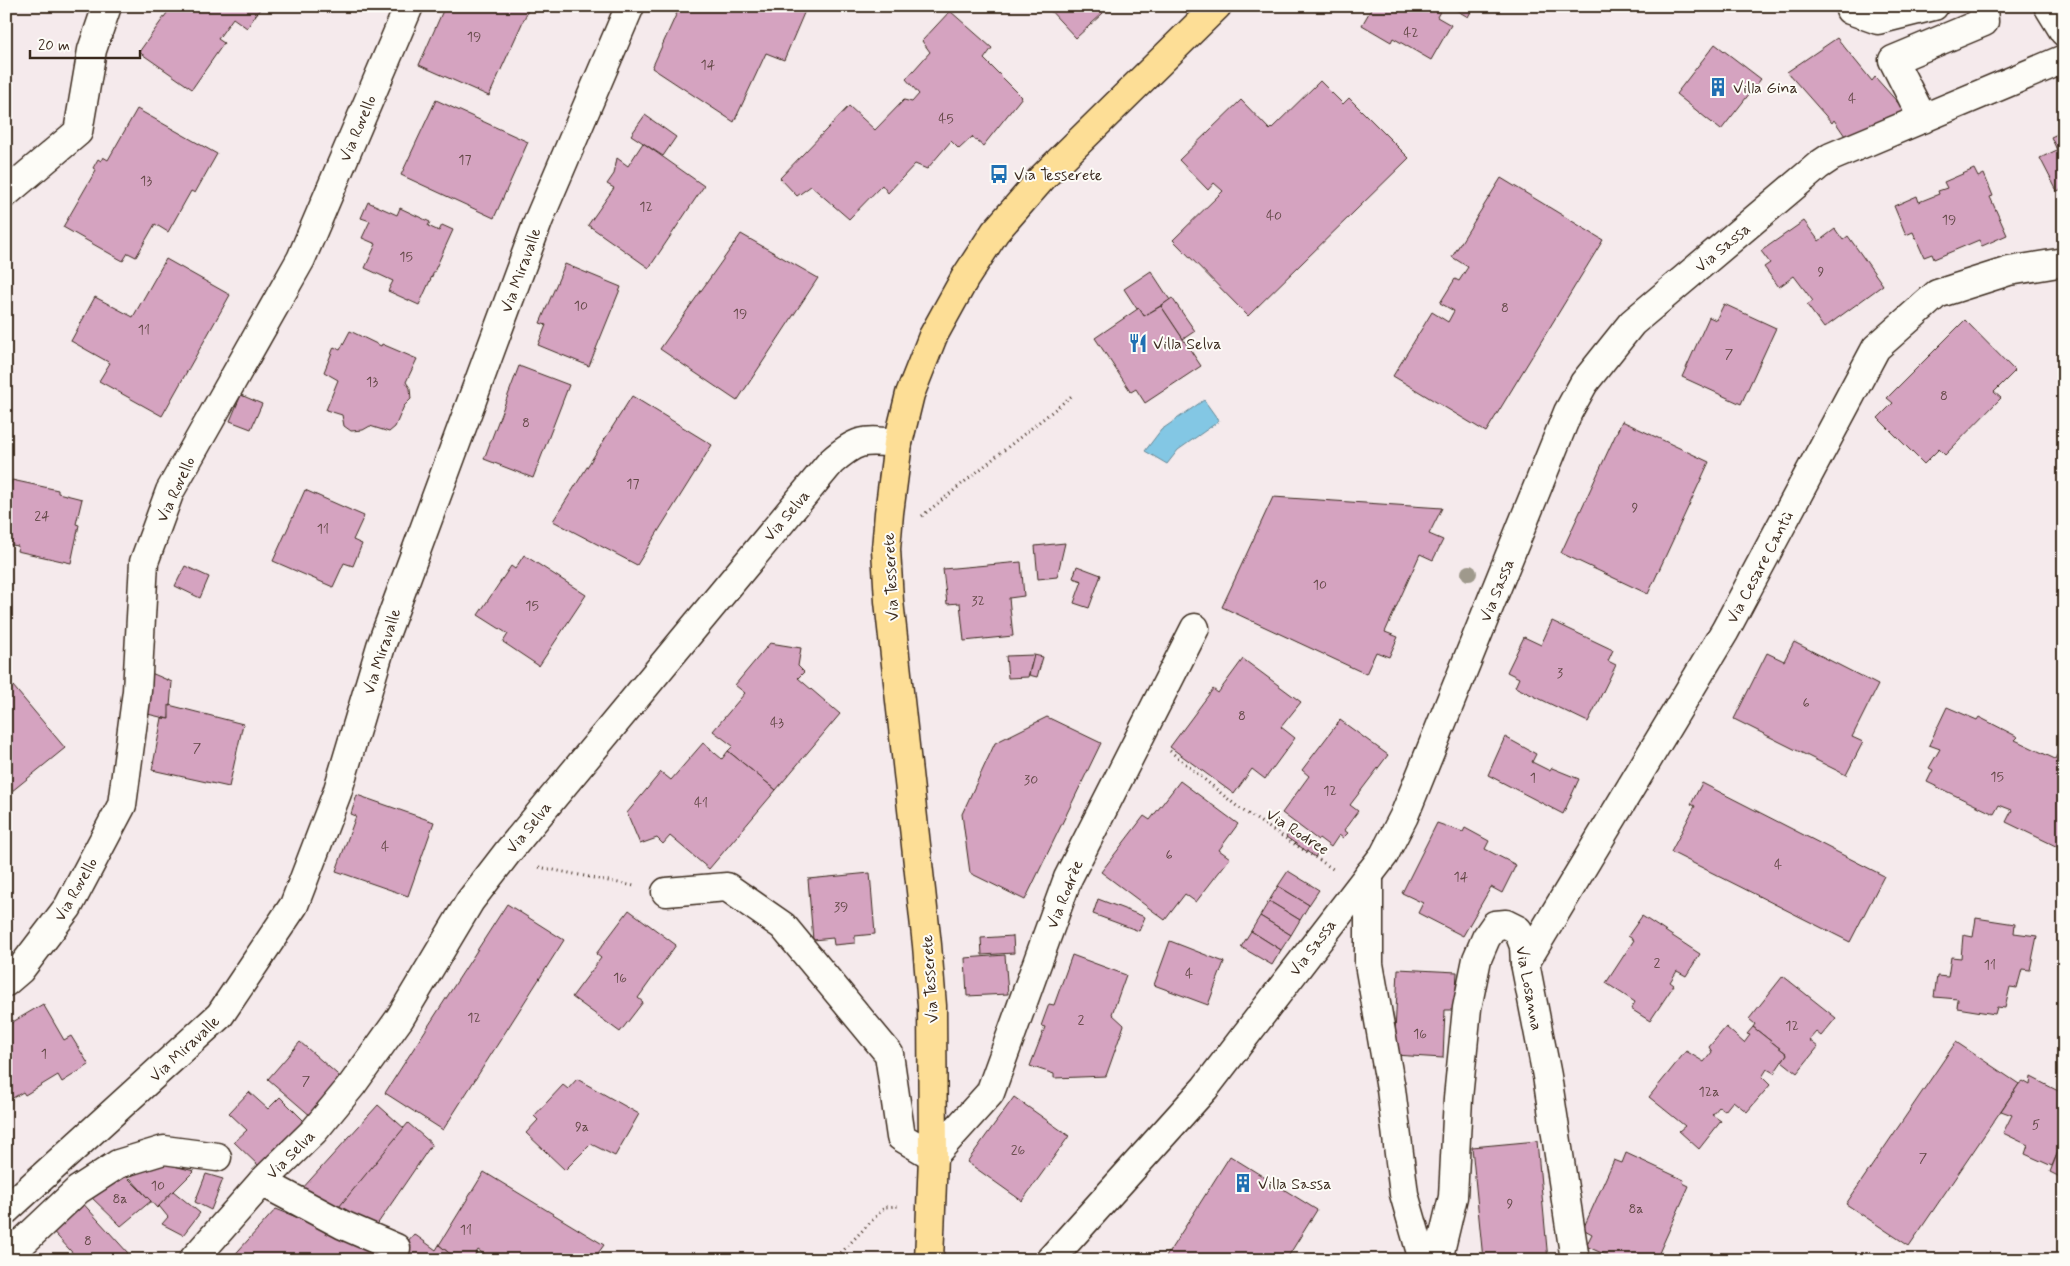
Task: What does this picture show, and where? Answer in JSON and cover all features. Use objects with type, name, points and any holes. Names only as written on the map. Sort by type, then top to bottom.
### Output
[{"type":"main road","name":"Via Tesserete","points":[[929,1260],[933,1156],[933,1053],[927,945],[889,601],[886,549],[898,444],[910,394],[933,336],[964,278],[995,232],[1042,177],[1217,6]]},
{"type":"street","points":[[6,193],[78,132],[92,50],[107,6]]},
{"type":"street","name":"Via Rovello","points":[[6,982],[20,970],[68,907],[122,805],[137,691],[144,562],[170,491],[301,259],[409,6]]},
{"type":"street","name":"Via Miravalle","points":[[6,1210],[220,1015],[294,905],[337,793],[381,646],[536,229],[630,6]]},
{"type":"street","points":[[1852,6],[1850,10],[1878,20],[1934,6]]},
{"type":"street","points":[[1923,119],[1893,60],[1984,22],[1983,6]]},
{"type":"street","points":[[2048,6],[2064,32]]},
{"type":"street","name":"Via Sassa","points":[[1050,1260],[1205,1088],[1384,855],[1404,816],[1568,412],[1590,375],[1632,323],[1831,157],[2064,58]]},
{"type":"street","name":"Via Cesare Cantù","points":[[1525,963],[1725,631],[1876,348],[1937,294],[2009,271],[2064,262]]},
{"type":"street","name":"Via Selva","points":[[193,1260],[262,1182],[314,1131],[352,1085],[400,1018],[470,901],[506,853],[831,462],[849,446],[863,441],[898,444]]},
{"type":"street","name":"Via Rodrèe","points":[[933,1156],[990,1093],[1068,878],[1195,628]]},
{"type":"street","points":[[1369,874],[1369,964],[1391,1088],[1404,1194],[1423,1260]]},
{"type":"street","points":[[666,892],[727,887],[783,926],[889,1054],[900,1137],[933,1156]]},
{"type":"street","name":"Via Losanna","points":[[1438,1260],[1453,1198],[1458,1098],[1467,1008],[1477,959],[1486,938],[1494,925],[1506,924],[1518,930],[1524,946],[1525,963],[1547,1076],[1575,1260]]},
{"type":"street","points":[[6,1249],[22,1242],[78,1190],[118,1164],[164,1150],[217,1157]]},
{"type":"street","points":[[262,1182],[343,1225],[396,1248]]},
{"type":"path","points":[[916,521],[1074,394]]},
{"type":"path","name":"Via Rodree","points":[[1170,751],[1239,808],[1336,871]]},
{"type":"path","points":[[506,853],[523,864],[666,892]]},
{"type":"path","points":[[834,1260],[885,1207],[932,1205]]},
{"type":"water","points":[[1204,400],[1219,421],[1178,450],[1167,464],[1145,451],[1161,430]]},
{"type":"building","points":[[172,6],[262,6],[247,28],[233,18],[218,39],[224,43],[192,89],[139,52]]},
{"type":"building","points":[[445,6],[530,6],[489,96],[419,65]]},
{"type":"building","points":[[680,6],[807,6],[784,60],[766,53],[734,122],[652,68]]},
{"type":"building","points":[[1046,6],[1097,6],[1103,13],[1076,38]]},
{"type":"building","points":[[1373,6],[1443,6],[1437,17],[1451,25],[1431,60],[1393,38],[1391,42],[1362,25]]},
{"type":"building","points":[[1449,6],[1474,6],[1468,17]]},
{"type":"building","points":[[950,11],[992,48],[984,59],[1022,97],[983,146],[972,137],[959,149],[951,141],[927,169],[915,164],[888,193],[882,185],[849,219],[811,186],[797,196],[780,178],[849,106],[875,130],[904,100],[912,102],[919,94],[906,79],[930,52],[922,41]]},
{"type":"building","points":[[1837,38],[1872,81],[1875,77],[1909,115],[1847,139],[1834,120],[1832,123],[1787,72]]},
{"type":"building","name":"Villa Gina","points":[[1715,44],[1761,79],[1721,130],[1676,94]]},
{"type":"building","points":[[1320,81],[1343,104],[1349,98],[1409,158],[1248,316],[1173,240],[1223,191],[1214,183],[1208,190],[1179,160],[1241,100],[1270,130]]},
{"type":"building","points":[[436,100],[528,142],[494,218],[401,175]]},
{"type":"building","points":[[137,109],[217,154],[195,193],[191,191],[168,232],[155,224],[136,257],[128,253],[123,261],[63,227],[96,170],[93,168],[98,159],[101,161],[103,157],[108,160]]},
{"type":"building","points":[[645,115],[676,137],[663,156],[631,135]]},
{"type":"building","points":[[2064,131],[2064,189],[2057,191],[2040,158],[2057,150],[2051,137]]},
{"type":"building","points":[[643,143],[704,186],[649,268],[588,225],[614,188],[607,184],[614,174],[617,158],[628,166]]},
{"type":"building","points":[[1974,169],[1978,177],[1984,174],[1993,196],[1990,197],[2007,235],[1982,246],[1979,240],[1934,259],[1932,254],[1924,257],[1913,232],[1906,235],[1894,206],[1917,196],[1919,202],[1939,194],[1938,191],[1947,188],[1944,182]]},
{"type":"building","points":[[1501,178],[1603,240],[1486,432],[1393,376],[1432,312],[1448,322],[1454,311],[1440,303],[1455,279],[1459,281],[1468,267],[1452,257]]},
{"type":"building","points":[[368,202],[397,215],[400,208],[430,222],[428,226],[439,231],[442,225],[453,230],[419,305],[388,291],[393,281],[365,268],[376,244],[362,238],[370,221],[361,218]]},
{"type":"building","points":[[1804,221],[1819,241],[1835,229],[1843,240],[1848,236],[1883,285],[1824,328],[1807,305],[1813,301],[1794,276],[1779,287],[1764,267],[1770,263],[1761,251]]},
{"type":"building","points":[[741,234],[818,278],[737,401],[660,349]]},
{"type":"building","points":[[166,259],[230,295],[162,416],[99,381],[110,363],[71,341],[95,297],[133,317]]},
{"type":"building","points":[[565,264],[621,287],[589,366],[538,345],[546,325],[540,323]]},
{"type":"building","points":[[1151,271],[1170,300],[1144,316],[1124,289]]},
{"type":"building","points":[[1172,298],[1195,331],[1183,339],[1161,306]]},
{"type":"building","points":[[1724,304],[1776,328],[1741,404],[1682,377],[1709,317],[1716,320]]},
{"type":"building","points":[[1161,306],[1201,366],[1145,403],[1136,389],[1131,392],[1095,338],[1139,308],[1144,316]]},
{"type":"building","points":[[1965,320],[2015,371],[1994,392],[2001,398],[1945,455],[1939,449],[1924,464],[1878,418],[1893,403],[1887,398]]},
{"type":"building","points":[[350,331],[381,346],[382,344],[417,359],[406,382],[410,388],[411,399],[404,406],[395,427],[389,432],[370,426],[363,430],[351,431],[344,426],[342,415],[326,410],[338,380],[324,372],[334,347],[340,350]]},
{"type":"building","points":[[519,366],[569,385],[533,478],[484,459]]},
{"type":"building","points":[[241,395],[262,404],[251,429],[230,421]]},
{"type":"building","points":[[632,396],[712,445],[637,565],[553,521]]},
{"type":"building","points":[[1622,421],[1709,462],[1648,594],[1561,553]]},
{"type":"building","points":[[12,480],[58,490],[58,493],[82,499],[76,524],[79,525],[71,563],[17,551],[18,546],[6,544],[6,505]]},
{"type":"building","points":[[305,490],[364,516],[353,540],[362,544],[353,566],[344,563],[333,587],[273,561]]},
{"type":"building","points":[[1273,497],[1442,508],[1429,534],[1443,540],[1433,560],[1420,554],[1385,632],[1398,637],[1389,657],[1376,652],[1366,674],[1222,607]]},
{"type":"building","points":[[1065,543],[1057,577],[1038,579],[1035,546]]},
{"type":"building","points":[[524,555],[586,595],[539,666],[503,642],[508,634],[478,615],[511,566],[515,569]]},
{"type":"building","points":[[1021,562],[1024,596],[1009,598],[1013,636],[964,641],[960,603],[947,604],[943,569]]},
{"type":"building","points":[[185,566],[209,577],[200,598],[175,586]]},
{"type":"building","points":[[1077,566],[1101,575],[1089,608],[1074,603],[1082,581],[1073,578]]},
{"type":"building","points":[[1552,621],[1613,650],[1608,661],[1616,665],[1588,722],[1515,687],[1519,678],[1507,672],[1524,637],[1541,645]]},
{"type":"building","points":[[1794,642],[1878,685],[1852,737],[1863,742],[1846,775],[1734,719],[1767,653],[1784,661]]},
{"type":"building","points":[[770,643],[801,648],[798,666],[804,672],[798,678],[840,714],[776,790],[728,751],[733,746],[713,731],[745,693],[735,685]]},
{"type":"building","points":[[1034,655],[1028,677],[1008,678],[1006,656]]},
{"type":"building","points":[[1034,655],[1043,657],[1037,677],[1029,675]]},
{"type":"building","points":[[1243,659],[1301,702],[1281,727],[1295,738],[1265,779],[1252,769],[1234,794],[1170,747],[1213,689],[1218,693]]},
{"type":"building","points":[[149,672],[172,682],[169,719],[143,713]]},
{"type":"building","points":[[13,686],[65,748],[6,796],[6,691]]},
{"type":"building","points":[[169,705],[243,724],[229,787],[152,770],[162,718],[169,719]]},
{"type":"building","points":[[1947,707],[1977,720],[1979,717],[2018,737],[2015,740],[2055,759],[2057,755],[2064,758],[2064,850],[2006,822],[2012,810],[1999,805],[1994,814],[1927,782],[1933,770],[1929,768],[1940,749],[1929,745]]},
{"type":"building","points":[[1047,717],[1101,743],[1025,900],[970,873],[962,814],[995,743]]},
{"type":"building","points":[[1340,720],[1388,755],[1350,805],[1358,811],[1344,830],[1348,833],[1343,838],[1339,835],[1331,847],[1319,838],[1318,840],[1282,813],[1309,776],[1302,770]]},
{"type":"building","points":[[1505,737],[1536,754],[1532,762],[1550,771],[1552,768],[1579,779],[1563,814],[1488,775]]},
{"type":"building","points":[[703,743],[722,759],[728,751],[776,790],[709,869],[670,836],[663,844],[657,838],[640,844],[627,813],[661,772],[671,780]]},
{"type":"building","points":[[1180,781],[1238,824],[1219,850],[1230,858],[1196,902],[1185,894],[1165,920],[1101,872],[1144,816],[1150,820]]},
{"type":"building","points":[[1702,783],[1884,876],[1850,942],[1671,852],[1695,806],[1691,804]]},
{"type":"building","points":[[357,795],[434,822],[408,896],[336,871],[356,816],[351,814]]},
{"type":"building","points":[[1437,823],[1463,832],[1465,828],[1489,841],[1485,849],[1516,865],[1502,893],[1491,887],[1463,936],[1418,913],[1423,903],[1402,893]]},
{"type":"building","points":[[1291,830],[1320,850],[1315,857],[1286,837]]},
{"type":"building","points":[[1288,871],[1319,890],[1309,905],[1278,886]]},
{"type":"building","points":[[870,873],[875,934],[855,936],[855,943],[834,945],[833,938],[813,940],[808,879]]},
{"type":"building","points":[[1278,886],[1309,905],[1300,920],[1269,901]]},
{"type":"building","points":[[1098,899],[1145,917],[1139,931],[1093,914]]},
{"type":"building","points":[[1269,901],[1300,920],[1291,935],[1260,916]]},
{"type":"building","points":[[507,904],[564,940],[443,1130],[385,1093]]},
{"type":"building","points":[[629,910],[676,945],[638,998],[643,1002],[620,1032],[572,997],[601,958],[596,954]]},
{"type":"building","points":[[1260,916],[1291,935],[1281,950],[1251,931]]},
{"type":"building","points":[[1642,916],[1700,954],[1686,976],[1677,971],[1670,982],[1674,985],[1650,1021],[1631,1009],[1635,1002],[1606,983],[1634,940],[1628,936]]},
{"type":"building","points":[[1976,918],[2015,924],[2014,933],[2037,936],[2030,970],[2022,969],[2017,988],[2010,987],[2005,1008],[1997,1007],[1995,1014],[1957,1008],[1958,999],[1934,997],[1937,976],[1948,977],[1951,957],[1961,958],[1963,935],[1973,937]]},
{"type":"building","points":[[1251,931],[1281,950],[1272,965],[1241,947]]},
{"type":"building","points":[[1013,936],[1014,953],[982,955],[981,938]]},
{"type":"building","points":[[1170,941],[1224,962],[1208,1005],[1154,985]]},
{"type":"building","points":[[1005,955],[1008,994],[967,996],[965,958]]},
{"type":"building","points":[[1072,955],[1126,975],[1112,1014],[1124,1025],[1106,1076],[1054,1078],[1054,1074],[1030,1066],[1045,1027],[1041,1026],[1049,1004],[1054,1005]]},
{"type":"building","points":[[1398,969],[1457,972],[1455,1010],[1445,1010],[1443,1058],[1394,1055]]},
{"type":"building","points":[[1783,976],[1836,1018],[1821,1036],[1816,1032],[1809,1040],[1818,1047],[1797,1073],[1782,1061],[1787,1054],[1753,1027],[1755,1024],[1749,1019]]},
{"type":"building","points":[[43,1004],[64,1040],[71,1036],[89,1065],[62,1082],[58,1075],[25,1095],[23,1092],[6,1102],[6,1026]]},
{"type":"building","points":[[1726,1027],[1744,1043],[1750,1035],[1747,1034],[1753,1027],[1787,1054],[1774,1073],[1767,1069],[1762,1077],[1770,1085],[1747,1112],[1733,1101],[1725,1111],[1719,1107],[1712,1115],[1721,1121],[1699,1149],[1679,1131],[1685,1126],[1649,1097],[1686,1051],[1704,1062],[1712,1052],[1709,1047]]},
{"type":"building","points":[[300,1042],[344,1080],[312,1117],[268,1079]]},
{"type":"building","points":[[1956,1042],[2019,1084],[1909,1246],[1846,1204]]},
{"type":"building","points":[[2031,1077],[2064,1094],[2064,1137],[2052,1166],[2025,1154],[2028,1145],[2003,1133],[2012,1115],[2001,1111],[2019,1084],[2023,1081],[2030,1085]]},
{"type":"building","points":[[577,1079],[639,1114],[615,1156],[591,1144],[565,1170],[526,1133],[538,1120],[534,1116],[563,1085],[568,1089]]},
{"type":"building","points":[[249,1092],[268,1109],[280,1097],[305,1122],[261,1168],[234,1142],[247,1130],[229,1113]]},
{"type":"building","points":[[1014,1097],[1069,1136],[1022,1201],[967,1162]]},
{"type":"building","points":[[378,1105],[405,1129],[337,1210],[301,1190]]},
{"type":"building","points":[[408,1123],[432,1144],[372,1232],[339,1207]]},
{"type":"building","points":[[2064,1137],[2064,1179],[2050,1172]]},
{"type":"building","points":[[1537,1141],[1548,1260],[1480,1260],[1483,1259],[1472,1147]]},
{"type":"building","points":[[1626,1153],[1684,1180],[1683,1183],[1689,1186],[1659,1253],[1664,1255],[1662,1260],[1617,1260],[1586,1246],[1592,1234],[1583,1229],[1614,1160],[1622,1163]]},
{"type":"building","name":"Villa Sassa","points":[[1230,1156],[1317,1210],[1286,1260],[1164,1260]]},
{"type":"building","points":[[166,1164],[194,1171],[157,1208],[130,1178],[143,1165]]},
{"type":"building","points":[[119,1169],[151,1201],[121,1226],[88,1194]]},
{"type":"building","points":[[484,1172],[604,1245],[593,1260],[493,1260],[478,1250],[472,1260],[458,1260],[439,1245]]},
{"type":"building","points":[[206,1174],[223,1179],[211,1210],[195,1202]]},
{"type":"building","points":[[173,1191],[200,1213],[183,1235],[162,1224],[168,1217],[159,1206]]},
{"type":"building","points":[[79,1199],[128,1253],[120,1260],[79,1260],[49,1227]]},
{"type":"building","points":[[276,1209],[370,1246],[388,1260],[230,1260]]},
{"type":"building","points":[[414,1234],[436,1250],[439,1245],[458,1260],[391,1260]]},
{"type":"place","name":"Villa Gina","points":[[1718,87]]},
{"type":"place","name":"Via Tesserete","points":[[999,174]]},
{"type":"place","name":"Villa Selva","points":[[1138,343]]},
{"type":"place","name":"Villa Sassa","points":[[1243,1183]]}]
